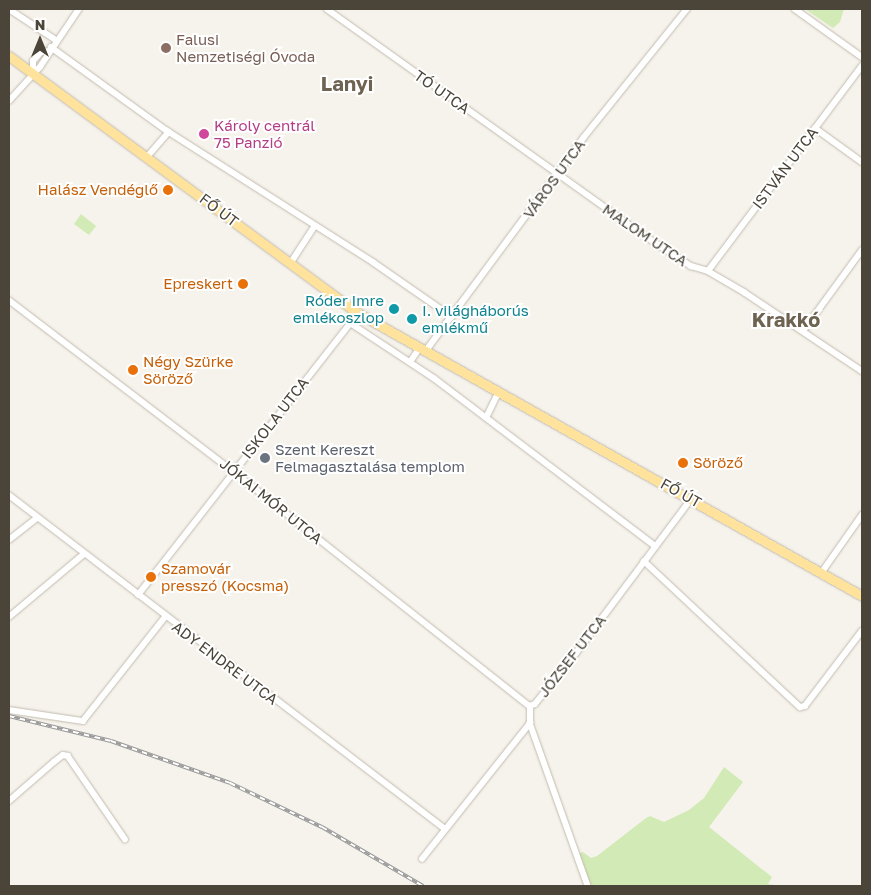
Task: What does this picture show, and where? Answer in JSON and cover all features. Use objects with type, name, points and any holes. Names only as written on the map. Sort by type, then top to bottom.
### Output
[{"type":"main road","name":"FŐ ÚT","points":[[9,56],[358,313],[422,351],[691,499],[862,596]]},
{"type":"street","points":[[9,9],[56,40]]},
{"type":"street","points":[[9,101],[33,72],[33,61],[41,52],[50,49],[79,9]]},
{"type":"street","name":"TÓ UTCA","points":[[327,9],[557,175]]},
{"type":"street","name":"VÁROS UTCA","points":[[422,351],[452,317],[557,175],[687,9]]},
{"type":"street","points":[[795,9],[862,57]]},
{"type":"street","points":[[50,49],[169,132],[252,184],[314,227],[373,262],[452,317]]},
{"type":"street","name":"ISTVÁN UTCA","points":[[708,272],[862,66]]},
{"type":"street","points":[[815,128],[862,162]]},
{"type":"street","points":[[148,157],[169,132]]},
{"type":"street","name":"MALOM UTCA","points":[[557,175],[691,266],[708,272],[803,331],[862,371]]},
{"type":"street","points":[[290,264],[314,227]]},
{"type":"street","points":[[803,331],[862,250]]},
{"type":"street","name":"JÓKAI MÓR UTCA","points":[[9,300],[233,471],[530,706]]},
{"type":"street","name":"ISKOLA UTCA","points":[[138,595],[349,322],[358,313]]},
{"type":"street","points":[[349,322],[410,362],[655,546]]},
{"type":"street","points":[[410,362],[422,351]]},
{"type":"street","points":[[486,418],[498,393]]},
{"type":"street","name":"ADY ENDRE UTCA","points":[[9,495],[165,618],[444,828]]},
{"type":"street","name":"JÓZSEF UTCA","points":[[588,886],[530,723],[530,706],[535,704],[576,653],[691,499]]},
{"type":"street","points":[[822,572],[862,515]]},
{"type":"street","points":[[9,540],[38,518]]},
{"type":"street","points":[[9,617],[84,554]]},
{"type":"street","points":[[644,561],[796,705],[805,706],[862,631]]},
{"type":"street","points":[[9,710],[83,721],[165,618]]},
{"type":"street","points":[[422,859],[440,838],[444,828],[530,723]]},
{"type":"street","points":[[9,801],[63,755],[68,756],[125,840]]},
{"type":"green space","points":[[805,9],[844,9],[840,22],[833,28]]},
{"type":"green space","points":[[81,214],[96,226],[89,235],[74,224]]},
{"type":"green space","points":[[724,767],[743,782],[709,827],[772,877],[768,884],[781,886],[588,886],[577,854],[583,852],[591,858],[597,856],[650,816],[664,822],[689,810],[704,798]]},
{"type":"railway","points":[[9,716],[111,741],[230,783],[322,827],[423,886]]},
{"type":"place","name":"Falusi Nemzetiségi Óvoda","points":[[166,48]]},
{"type":"place","name":"Károly centrál 75 Panzió","points":[[204,134]]},
{"type":"place","name":"Halász Vendéglő","points":[[168,190]]},
{"type":"place","name":"Epreskert","points":[[243,284]]},
{"type":"place","name":"Róder Imre emlékoszlop","points":[[394,309]]},
{"type":"place","name":"I. világháborús emlékmű","points":[[412,319]]},
{"type":"place","name":"Négy Szürke Söröző","points":[[133,370]]},
{"type":"place","name":"Szent Kereszt Felmagasztalása templom","points":[[265,458]]},
{"type":"place","name":"Söröző","points":[[683,463]]},
{"type":"place","name":"Szamovár presszó (Kocsma)","points":[[151,577]]},
{"type":"district","name":"Lanyi","points":[[347,83]]},
{"type":"district","name":"Krakkó","points":[[786,319]]}]
